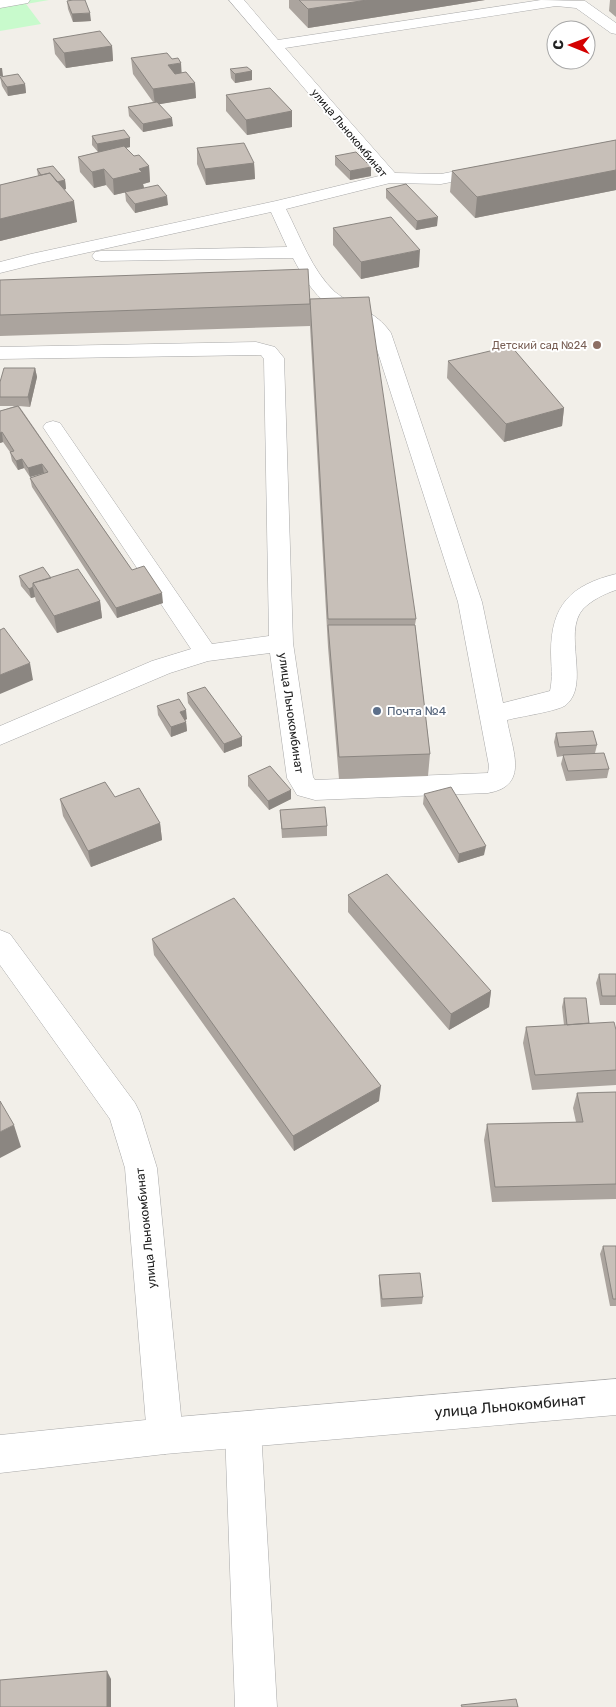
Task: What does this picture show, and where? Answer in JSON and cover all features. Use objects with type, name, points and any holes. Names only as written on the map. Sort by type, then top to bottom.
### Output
[{"type":"street","points":[[0,4],[23,0]]},
{"type":"street","name":"улица Льнокомбинат","points":[[0,268],[37,258],[276,206],[390,178],[237,0]]},
{"type":"street","points":[[274,44],[556,2],[580,4],[616,30]]},
{"type":"street","points":[[390,178],[441,178],[499,168]]},
{"type":"street","name":"улица Льнокомбинат","points":[[0,736],[161,667],[206,654],[281,644],[300,778],[306,788],[315,790],[494,782],[501,777],[502,766],[493,714],[470,602],[381,332],[368,318],[339,302],[324,291],[299,252],[276,206]]},
{"type":"street","points":[[37,258],[299,252]]},
{"type":"street","points":[[0,353],[256,348],[268,351],[274,358],[281,644]]},
{"type":"street","points":[[53,427],[206,654]]},
{"type":"street","points":[[493,714],[556,700],[562,694],[568,612],[582,596],[596,588],[616,581]]},
{"type":"street","name":"улица Льнокомбинат","points":[[0,942],[124,1113],[133,1140],[141,1168],[164,1436]]},
{"type":"street","name":"улица Льнокомбинат","points":[[0,1454],[164,1436],[616,1397]]},
{"type":"street","points":[[243,1430],[256,1707]]},
{"type":"green space","points":[[0,0],[49,0],[26,4],[41,24],[0,31]]},
{"type":"building","points":[[85,0],[90,13],[72,14],[67,1]]},
{"type":"building","points":[[299,0],[367,0],[308,9]]},
{"type":"building","points":[[100,31],[112,46],[64,53],[53,39]]},
{"type":"building","points":[[167,53],[172,59],[178,58],[181,63],[168,65],[175,74],[186,72],[195,83],[153,89],[131,58]]},
{"type":"building","points":[[247,67],[252,71],[235,74],[230,69]]},
{"type":"building","points":[[18,74],[25,84],[7,87],[0,77]]},
{"type":"building","points":[[270,88],[292,111],[246,120],[226,95]]},
{"type":"building","points":[[157,102],[172,118],[143,124],[128,107]]},
{"type":"building","points":[[124,130],[130,138],[97,144],[92,136]]},
{"type":"building","points":[[616,140],[616,170],[477,197],[452,171]]},
{"type":"building","points":[[244,143],[254,163],[205,169],[197,148]]},
{"type":"building","points":[[124,146],[134,156],[139,155],[149,166],[139,169],[142,172],[113,179],[104,169],[92,172],[78,157]]},
{"type":"building","points":[[356,152],[371,167],[350,171],[335,156]]},
{"type":"building","points":[[53,166],[65,180],[57,182],[50,173],[41,175],[37,169]]},
{"type":"building","points":[[50,173],[74,201],[0,219],[0,185]]},
{"type":"building","points":[[406,184],[438,217],[417,221],[386,189]]},
{"type":"building","points":[[158,185],[167,196],[135,204],[125,192]]},
{"type":"building","points":[[391,217],[420,250],[361,262],[333,228]]},
{"type":"building","points":[[308,269],[310,304],[0,315],[0,280]]},
{"type":"building","points":[[369,297],[416,619],[328,619],[310,299]]},
{"type":"building","points":[[511,346],[564,408],[506,424],[448,361]]},
{"type":"building","points":[[4,368],[35,368],[28,397],[0,397],[0,382]]},
{"type":"building","points":[[18,406],[132,570],[144,566],[162,593],[116,608],[30,478],[48,472],[42,464],[28,468],[22,459],[16,461],[10,452],[14,451],[2,432],[0,433],[0,411]]},
{"type":"building","points":[[43,567],[51,578],[33,583],[33,587],[29,589],[19,576]]},
{"type":"building","points":[[78,569],[100,601],[54,616],[33,583]]},
{"type":"building","name":"Почта №4","points":[[328,625],[415,625],[430,754],[339,757]]},
{"type":"building","points":[[4,628],[30,663],[0,675],[0,630]]},
{"type":"building","points":[[205,687],[242,737],[224,744],[187,693]]},
{"type":"building","points":[[179,699],[186,710],[180,712],[186,722],[171,727],[157,706]]},
{"type":"building","points":[[593,731],[597,745],[559,747],[556,733]]},
{"type":"building","points":[[604,753],[609,769],[568,771],[563,755]]},
{"type":"building","points":[[270,766],[291,790],[268,801],[248,776]]},
{"type":"building","points":[[105,782],[115,797],[139,788],[160,823],[88,851],[60,799]]},
{"type":"building","points":[[451,787],[486,846],[459,854],[424,794]]},
{"type":"building","points":[[325,807],[327,826],[282,829],[280,810]]},
{"type":"building","points":[[387,874],[491,991],[451,1014],[348,895]]},
{"type":"building","points":[[234,898],[381,1086],[293,1136],[152,939]]},
{"type":"building","points":[[599,974],[616,974],[616,996],[602,996]]},
{"type":"building","points":[[564,998],[586,998],[589,1023],[567,1025]]},
{"type":"building","points":[[614,1022],[616,1030],[616,1070],[535,1075],[526,1027]]},
{"type":"building","points":[[616,1092],[616,1184],[495,1187],[487,1124],[583,1122],[577,1093]]},
{"type":"building","points":[[0,1101],[14,1125],[0,1132]]},
{"type":"building","points":[[603,1246],[616,1246],[616,1299],[613,1299]]},
{"type":"building","points":[[420,1273],[423,1297],[382,1299],[379,1275]]},
{"type":"building","points":[[107,1671],[107,1707],[0,1707],[0,1680]]},
{"type":"building","points":[[516,1699],[518,1707],[462,1707],[461,1705]]},
{"type":"place","name":"Детский сад №24","points":[[597,345]]},
{"type":"place","name":"Почта №4","points":[[377,711]]}]
